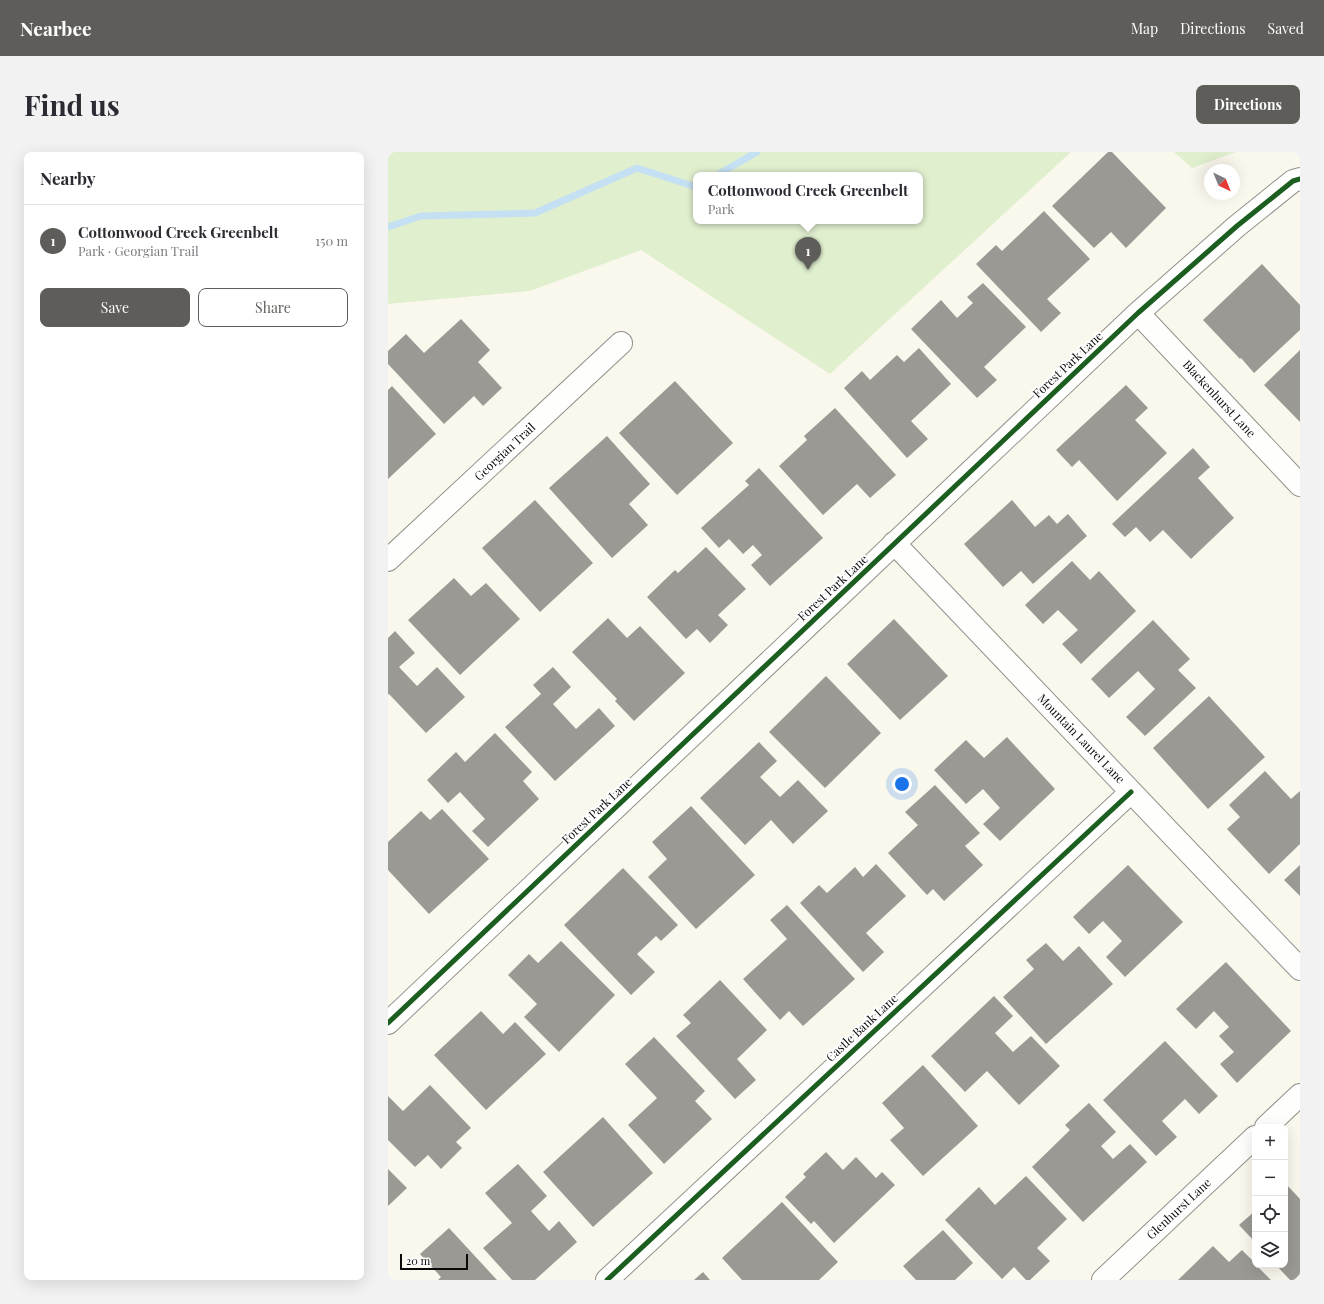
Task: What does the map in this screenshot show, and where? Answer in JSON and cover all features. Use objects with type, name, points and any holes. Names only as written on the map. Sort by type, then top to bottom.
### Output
[{"type":"street","name":"Forest Park Lane","points":[[388,1022],[1138,313],[1237,226],[1293,181],[1300,178]]},
{"type":"street","name":"Blackenhurst Lane","points":[[1138,313],[1300,484]]},
{"type":"street","name":"Georgian Trail","points":[[388,560],[621,343]]},
{"type":"street","name":"Mountain Laurel Lane","points":[[894,543],[1300,969]]},
{"type":"street","name":"Castle Bank Lane","points":[[607,1280],[1131,792]]},
{"type":"street","points":[[1269,1124],[1300,1095]]},
{"type":"street","name":"Glenhurst Lane","points":[[1103,1280],[1252,1140]]},
{"type":"green space","points":[[388,152],[1071,152],[830,374],[641,250],[530,291],[388,304]]},
{"type":"green space","points":[[1174,152],[1236,152],[1192,168]]},
{"type":"building","points":[[1108,152],[1112,152],[1166,208],[1126,248],[1111,232],[1094,248],[1052,206]]},
{"type":"building","points":[[1044,211],[1090,259],[1047,299],[1061,313],[1041,332],[976,264],[996,245],[1002,251]]},
{"type":"building","points":[[1262,264],[1300,305],[1300,330],[1254,373],[1203,320]]},
{"type":"building","points":[[983,283],[1026,327],[984,367],[997,380],[977,398],[911,329],[941,300],[957,318],[973,303],[967,297]]},
{"type":"building","points":[[461,319],[490,350],[478,362],[502,388],[483,406],[474,396],[444,424],[388,364],[388,351],[406,334],[424,353]]},
{"type":"building","points":[[919,348],[951,384],[911,421],[928,439],[907,458],[844,388],[862,371],[870,380],[897,355],[904,362]]},
{"type":"building","points":[[1300,350],[1300,422],[1264,385]]},
{"type":"building","points":[[675,381],[733,443],[677,495],[619,433]]},
{"type":"building","points":[[1126,385],[1148,408],[1135,420],[1167,453],[1117,501],[1079,460],[1072,467],[1056,450]]},
{"type":"building","points":[[392,386],[436,434],[388,479],[388,390]]},
{"type":"building","points":[[835,408],[896,475],[870,498],[857,484],[823,515],[779,466],[807,440],[804,436]]},
{"type":"building","points":[[607,436],[650,484],[629,504],[648,525],[612,558],[549,488]]},
{"type":"building","points":[[1193,448],[1210,467],[1198,478],[1234,518],[1191,559],[1163,530],[1150,542],[1136,527],[1125,537],[1112,524]]},
{"type":"building","points":[[759,468],[823,538],[770,586],[751,565],[762,555],[753,545],[743,554],[729,539],[719,548],[701,528],[749,485],[745,481]]},
{"type":"building","points":[[535,500],[593,563],[540,612],[482,548]]},
{"type":"building","points":[[1012,500],[1035,527],[1049,515],[1057,524],[1068,514],[1087,536],[1033,584],[1021,571],[1003,587],[964,544]]},
{"type":"building","points":[[706,547],[746,589],[718,615],[728,625],[710,643],[697,629],[686,639],[647,597],[675,570],[678,573]]},
{"type":"building","points":[[1072,561],[1090,580],[1099,571],[1136,611],[1081,664],[1062,644],[1078,630],[1058,610],[1043,624],[1025,605]]},
{"type":"building","points":[[454,578],[471,596],[486,583],[520,619],[460,675],[408,620]]},
{"type":"building","points":[[608,618],[627,638],[640,626],[685,673],[634,721],[615,701],[617,699],[572,652]]},
{"type":"building","points":[[894,619],[948,676],[900,720],[847,664]]},
{"type":"building","points":[[1153,620],[1190,659],[1178,670],[1196,688],[1145,736],[1126,717],[1155,689],[1138,671],[1109,698],[1091,679]]},
{"type":"building","points":[[395,631],[415,653],[399,667],[417,686],[437,667],[465,697],[426,733],[389,694],[388,695],[388,638]]},
{"type":"building","points":[[553,667],[571,687],[553,704],[576,729],[599,708],[615,726],[555,781],[505,727],[541,694],[533,685]]},
{"type":"building","points":[[826,676],[881,733],[825,788],[769,732]]},
{"type":"building","points":[[1209,696],[1265,757],[1208,809],[1153,748]]},
{"type":"building","points":[[495,733],[532,772],[523,781],[539,799],[488,847],[472,831],[485,819],[460,792],[448,803],[427,780],[456,752],[465,762]]},
{"type":"building","points":[[1007,737],[1055,789],[1000,841],[983,824],[1000,808],[983,789],[966,804],[934,770],[966,740],[984,758]]},
{"type":"building","points":[[759,742],[777,761],[760,777],[780,797],[798,780],[828,811],[793,844],[771,820],[745,845],[700,798]]},
{"type":"building","points":[[1265,771],[1291,799],[1300,791],[1300,844],[1269,874],[1227,829],[1240,817],[1229,805]]},
{"type":"building","points":[[935,785],[980,833],[965,846],[983,865],[944,901],[933,889],[927,895],[888,853],[918,825],[905,812]]},
{"type":"building","points":[[691,806],[755,875],[696,929],[648,877],[667,859],[652,842]]},
{"type":"building","points":[[442,809],[489,859],[429,914],[388,870],[388,842],[421,811],[430,820]]},
{"type":"building","points":[[876,864],[906,896],[866,933],[884,952],[863,972],[800,903],[819,885],[827,893],[855,867],[863,877]]},
{"type":"building","points":[[1128,865],[1183,922],[1125,977],[1106,957],[1122,941],[1103,921],[1089,934],[1073,917]]},
{"type":"building","points":[[1300,865],[1300,896],[1284,880]]},
{"type":"building","points":[[623,868],[678,925],[661,941],[656,936],[637,954],[655,972],[631,995],[564,925]]},
{"type":"building","points":[[787,905],[855,979],[803,1026],[789,1011],[780,1020],[743,979],[787,939],[770,920]]},
{"type":"building","points":[[561,941],[615,995],[559,1052],[524,1017],[537,1004],[508,975],[529,954],[538,963]]},
{"type":"building","points":[[1046,943],[1063,961],[1079,946],[1113,984],[1046,1044],[1003,997],[1034,969],[1026,960]]},
{"type":"building","points":[[1226,962],[1291,1031],[1237,1083],[1220,1064],[1234,1052],[1219,1036],[1229,1027],[1214,1011],[1196,1029],[1176,1009]]},
{"type":"building","points":[[720,980],[767,1030],[737,1059],[756,1080],[735,1099],[676,1036],[691,1023],[683,1015]]},
{"type":"building","points":[[994,996],[1013,1016],[995,1033],[1013,1052],[1031,1036],[1060,1066],[1019,1105],[987,1071],[965,1092],[931,1056]]},
{"type":"building","points":[[481,1011],[503,1034],[515,1022],[546,1054],[486,1110],[434,1055]]},
{"type":"building","points":[[654,1037],[705,1091],[695,1101],[712,1119],[664,1164],[628,1125],[657,1098],[625,1064]]},
{"type":"building","points":[[1165,1041],[1218,1096],[1199,1114],[1185,1099],[1162,1121],[1177,1137],[1156,1156],[1103,1100]]},
{"type":"building","points":[[923,1065],[978,1126],[923,1176],[890,1140],[904,1128],[882,1103]]},
{"type":"building","points":[[430,1085],[471,1128],[456,1142],[462,1148],[441,1169],[428,1155],[415,1167],[388,1140],[388,1096],[403,1111]]},
{"type":"building","points":[[1089,1103],[1116,1132],[1101,1146],[1113,1159],[1130,1144],[1147,1162],[1083,1222],[1032,1167],[1070,1130],[1065,1125]]},
{"type":"building","points":[[603,1117],[653,1173],[593,1227],[543,1172]]},
{"type":"building","points":[[826,1152],[843,1170],[856,1157],[876,1178],[882,1172],[895,1185],[834,1243],[814,1221],[811,1224],[785,1197],[806,1177],[803,1174]]},
{"type":"building","points":[[518,1164],[547,1196],[531,1211],[549,1231],[559,1221],[577,1242],[535,1280],[512,1280],[483,1248],[512,1223],[485,1193]]},
{"type":"building","points":[[388,1169],[407,1188],[388,1206]]},
{"type":"building","points":[[1026,1176],[1067,1219],[1037,1248],[1050,1261],[1030,1280],[1026,1280],[1014,1267],[1002,1279],[945,1220],[979,1187],[995,1205]]},
{"type":"building","points":[[1288,1186],[1300,1199],[1300,1274],[1294,1280],[1290,1280],[1279,1268],[1288,1268]]},
{"type":"building","points":[[782,1202],[838,1262],[819,1280],[742,1280],[722,1258]]},
{"type":"building","points":[[1252,1214],[1252,1239],[1239,1225]]},
{"type":"building","points":[[449,1228],[497,1280],[438,1280],[441,1277],[420,1254]]},
{"type":"building","points":[[943,1230],[973,1263],[955,1280],[916,1280],[903,1266]]},
{"type":"building","points":[[1213,1246],[1229,1262],[1242,1250],[1252,1260],[1252,1268],[1259,1268],[1271,1280],[1178,1280]]},
{"type":"building","points":[[703,1272],[710,1280],[694,1280]]},
{"type":"waterway","points":[[722,172],[757,152]]},
{"type":"waterway","points":[[388,227],[421,216],[535,213],[637,168],[693,186]]},
{"type":"cycle path","points":[[388,1023],[1138,313],[1237,226],[1293,181],[1300,179]]},
{"type":"cycle path","points":[[607,1280],[1131,792]]},
{"type":"place","name":"Cottonwood Creek Greenbelt","points":[[808,270]]}]
